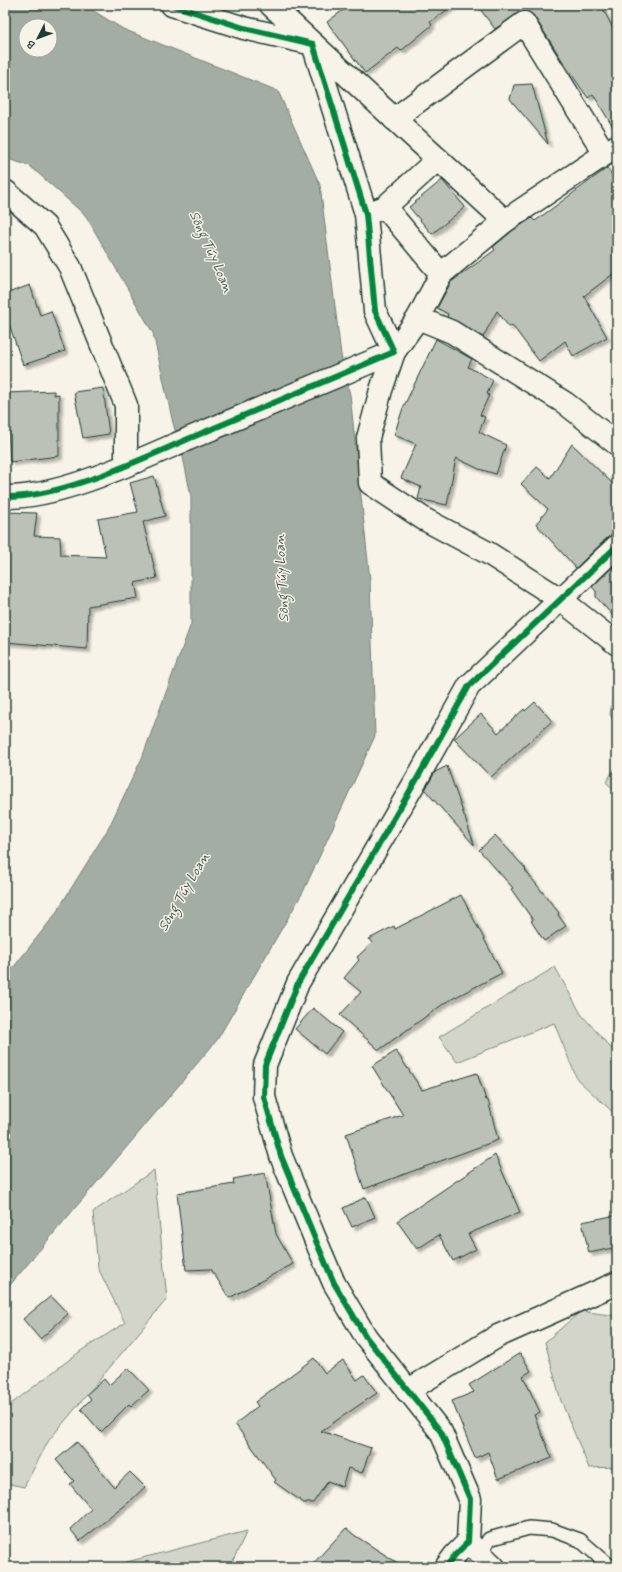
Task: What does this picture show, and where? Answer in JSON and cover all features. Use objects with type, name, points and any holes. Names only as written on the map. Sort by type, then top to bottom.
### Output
[{"type":"street","points":[[172,5],[244,28],[313,44]]},
{"type":"street","points":[[271,5],[505,221]]},
{"type":"street","points":[[394,119],[524,23],[611,150],[505,221],[441,274],[418,318],[394,352],[381,390],[368,438],[370,483],[424,519],[488,553],[560,600],[617,644]]},
{"type":"street","points":[[313,44],[376,210],[375,311],[394,352]]},
{"type":"street","points":[[376,210],[438,159]]},
{"type":"street","points":[[5,192],[45,226],[70,267],[126,405],[126,464]]},
{"type":"street","points":[[376,210],[441,274]]},
{"type":"street","points":[[418,318],[452,332],[559,399],[617,444]]},
{"type":"street","points":[[5,497],[24,497],[68,486],[154,454],[394,352]]},
{"type":"street","points":[[446,1567],[455,1554],[481,1555],[470,1499],[441,1432],[407,1391],[366,1337],[334,1283],[281,1156],[264,1097],[265,1065],[298,983],[418,777],[469,686],[617,546]]},
{"type":"street","points":[[407,1391],[498,1336],[617,1283]]},
{"type":"lane","points":[[481,1555],[489,1539],[529,1528],[552,1530],[580,1540],[611,1567]]},
{"type":"shaded area","points":[[617,671],[617,728],[610,714]]},
{"type":"shaded area","points":[[617,765],[617,793],[606,782]]},
{"type":"shaded area","points":[[555,967],[581,1014],[617,1055],[617,1116],[577,1079],[554,1023],[457,1062],[439,1037]]},
{"type":"shaded area","points":[[154,1170],[167,1299],[49,1440],[24,1487],[5,1483],[5,1413],[11,1404],[82,1350],[125,1323],[98,1268],[93,1212]]},
{"type":"shaded area","points":[[581,1311],[617,1316],[617,1467],[589,1468],[561,1401],[545,1342]]},
{"type":"shaded area","points":[[247,1531],[230,1567],[107,1567]]},
{"type":"water","name":"Sông Túy Loan","points":[[5,5],[84,5],[123,29],[278,91],[320,185],[341,355],[350,395],[370,580],[375,736],[303,892],[217,1040],[5,1291],[5,978],[54,916],[108,829],[142,758],[191,624],[191,496],[153,333],[86,216],[30,166],[5,158]]},
{"type":"building","points":[[350,5],[454,5],[430,22],[432,25],[401,51],[398,48],[365,73],[327,22]]},
{"type":"building","points":[[477,5],[601,5],[617,36],[617,134],[593,94],[588,98],[534,16],[526,10],[523,11],[495,29]]},
{"type":"building","points":[[532,84],[548,144],[510,99],[514,85]]},
{"type":"building","points":[[607,168],[617,181],[617,271],[584,296],[607,337],[573,356],[565,341],[539,361],[512,325],[509,327],[497,311],[483,337],[447,317],[448,314],[437,308],[451,282],[495,250],[493,247],[512,231],[532,218],[535,221]]},
{"type":"building","points":[[442,180],[465,207],[432,234],[409,207]]},
{"type":"building","points":[[30,285],[40,315],[51,311],[65,351],[23,365],[5,312],[5,294]]},
{"type":"building","points":[[436,339],[472,359],[468,367],[493,380],[487,394],[489,395],[480,415],[485,417],[479,432],[506,445],[496,474],[479,469],[456,458],[447,505],[418,499],[421,487],[401,478],[416,444],[394,435],[403,408]]},
{"type":"building","points":[[103,388],[109,434],[83,438],[74,392]]},
{"type":"building","points":[[54,391],[54,395],[59,394],[59,456],[10,462],[6,393]]},
{"type":"building","points":[[572,444],[617,488],[617,534],[608,537],[576,568],[536,524],[548,509],[521,484],[537,467],[550,478]]},
{"type":"building","points":[[154,476],[165,516],[143,522],[157,578],[135,583],[138,598],[88,606],[87,649],[5,642],[5,512],[37,513],[34,536],[60,537],[61,555],[106,557],[98,519],[138,512],[130,483]]},
{"type":"building","points":[[617,563],[617,620],[596,597],[596,591],[592,587]]},
{"type":"building","points":[[535,702],[552,721],[491,777],[454,739],[481,714],[498,733],[524,709],[525,711]]},
{"type":"building","points":[[447,766],[474,845],[425,790],[435,772]]},
{"type":"building","points":[[495,835],[526,869],[525,870],[559,913],[558,915],[566,926],[544,941],[531,921],[533,920],[511,889],[513,888],[479,850]]},
{"type":"building","points":[[461,895],[502,973],[446,1002],[379,1050],[340,1015],[361,992],[344,978],[359,960],[357,957],[372,943],[369,939],[394,926],[395,929]]},
{"type":"building","points":[[313,1008],[342,1032],[325,1054],[295,1029]]},
{"type":"building","points":[[396,1051],[422,1090],[477,1073],[486,1100],[488,1100],[498,1140],[364,1189],[346,1134],[403,1115],[372,1066]]},
{"type":"building","points":[[495,1155],[520,1212],[468,1234],[476,1249],[453,1261],[439,1235],[417,1249],[397,1221]]},
{"type":"building","points":[[265,1173],[276,1234],[293,1264],[229,1298],[211,1269],[186,1270],[177,1193],[234,1184],[233,1179]]},
{"type":"building","points":[[366,1197],[375,1217],[352,1227],[343,1208]]},
{"type":"building","points":[[617,1215],[617,1247],[589,1253],[582,1222]]},
{"type":"building","points":[[51,1296],[68,1314],[40,1339],[23,1319]]},
{"type":"building","points":[[520,1353],[531,1371],[523,1376],[540,1412],[534,1415],[552,1458],[498,1479],[488,1452],[475,1458],[452,1401],[474,1392],[469,1385]]},
{"type":"building","points":[[314,1358],[325,1373],[343,1360],[357,1380],[364,1375],[377,1393],[321,1431],[371,1448],[362,1473],[348,1468],[342,1487],[328,1481],[313,1503],[304,1503],[274,1482],[276,1480],[235,1424],[258,1406],[255,1402]]},
{"type":"building","points":[[128,1368],[149,1390],[131,1406],[129,1404],[101,1432],[81,1409],[91,1399],[87,1394],[104,1379],[109,1385]]},
{"type":"building","points":[[77,1442],[114,1487],[130,1472],[145,1487],[128,1503],[80,1541],[70,1529],[91,1509],[70,1484],[74,1481],[56,1460]]},
{"type":"building","points":[[346,1528],[354,1535],[404,1567],[310,1567]]},
{"type":"cycle path","points":[[5,497],[27,496],[74,485],[98,477],[394,352],[375,311],[366,214],[313,44],[244,28],[172,5]]},
{"type":"cycle path","points":[[446,1567],[468,1542],[470,1499],[441,1432],[366,1337],[334,1283],[281,1156],[264,1097],[265,1065],[298,983],[418,777],[469,686],[617,546]]}]
